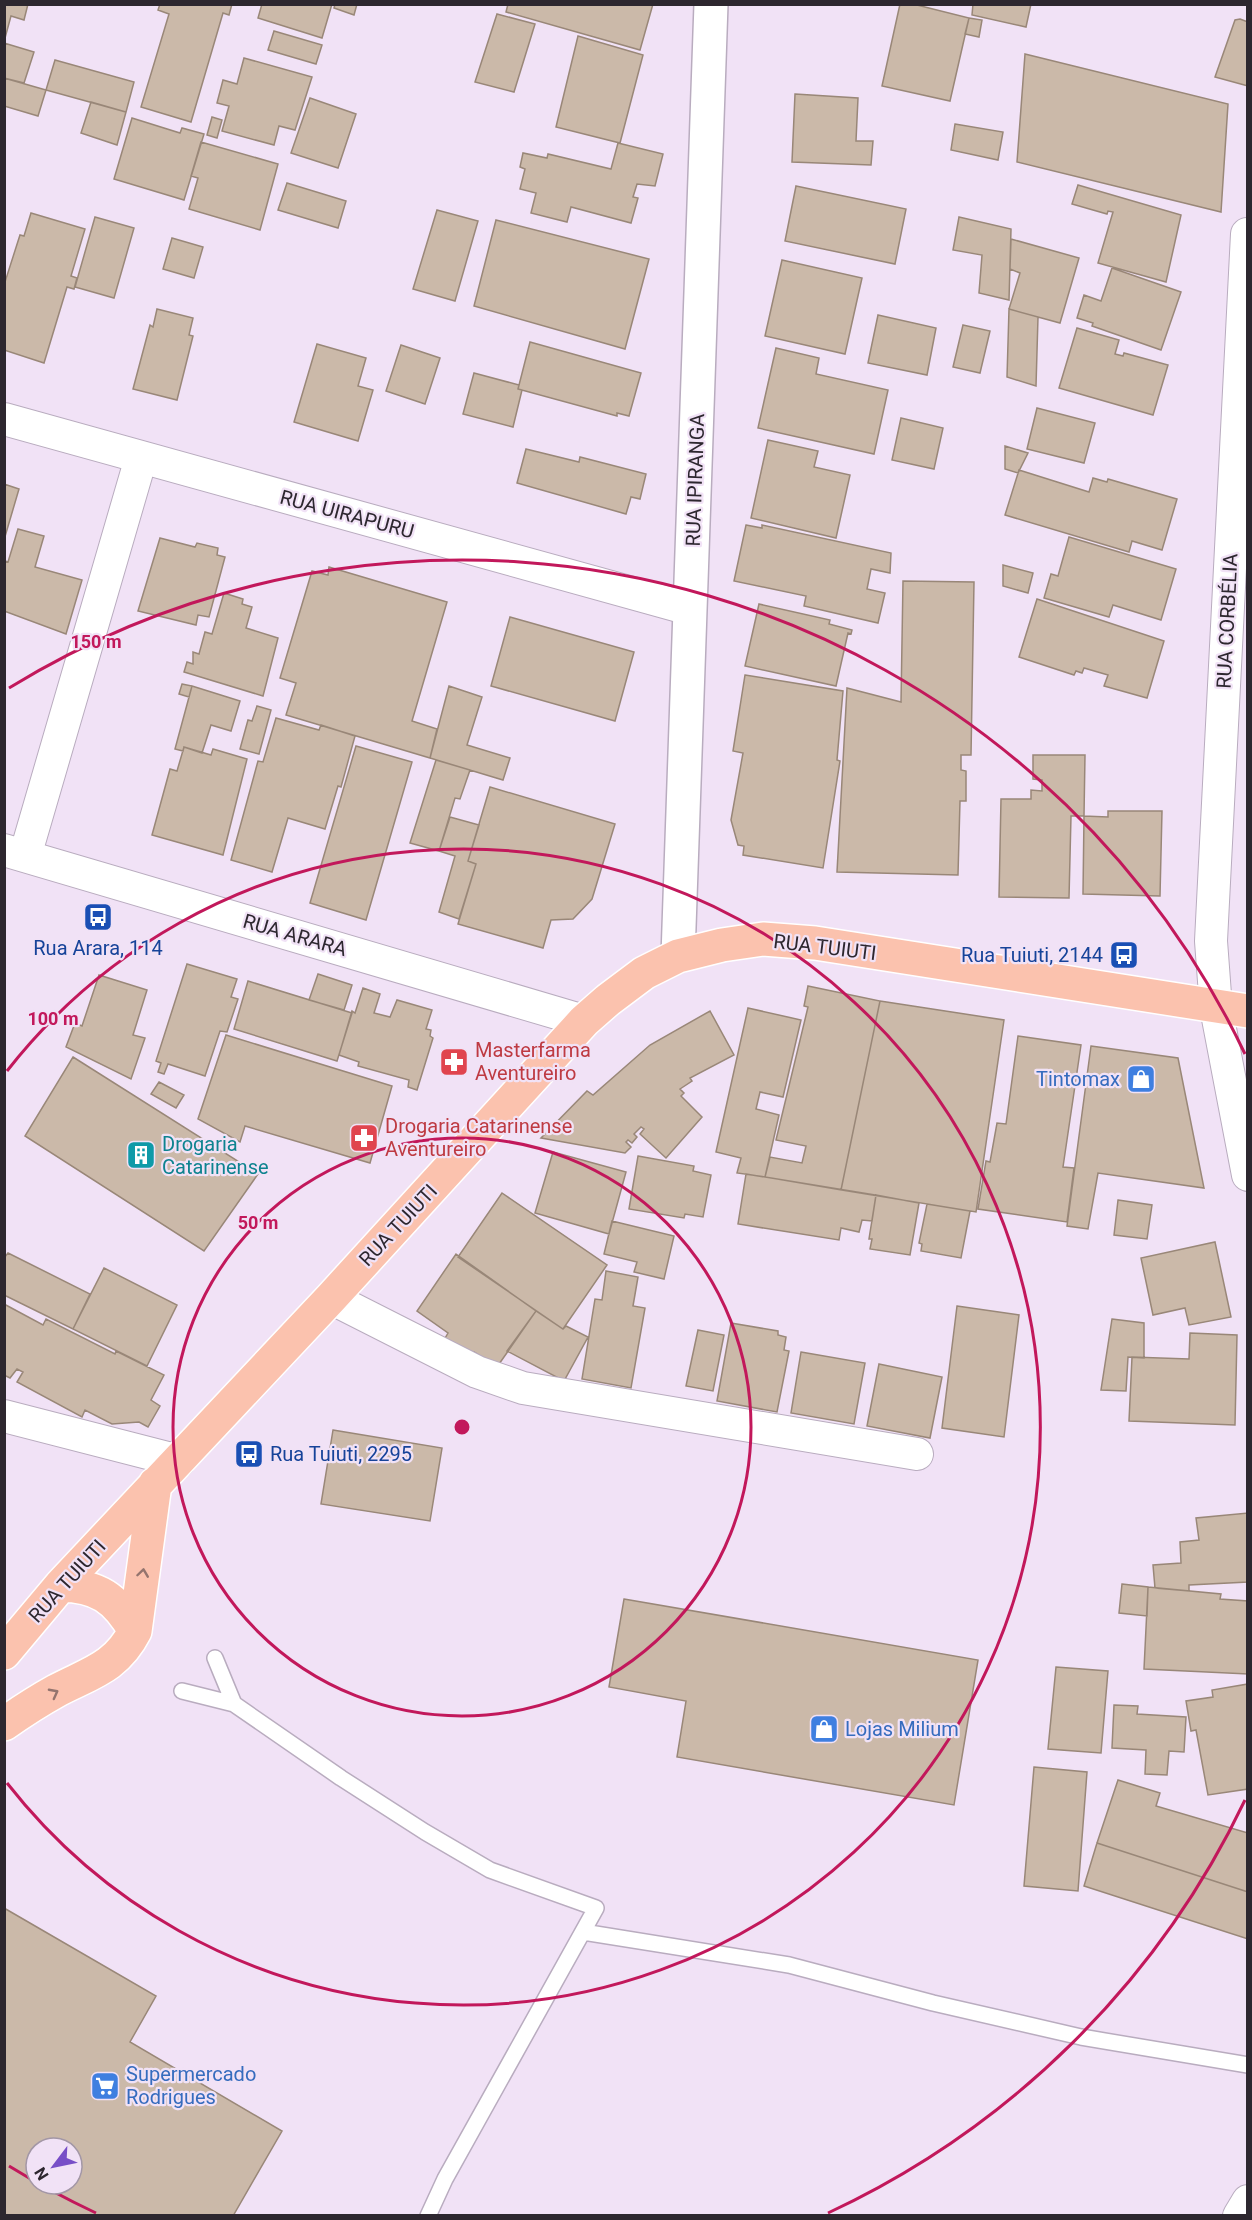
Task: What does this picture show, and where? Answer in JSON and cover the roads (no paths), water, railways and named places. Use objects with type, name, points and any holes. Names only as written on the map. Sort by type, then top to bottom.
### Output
[{"type":"main road","name":"RUA TUIUTI","points":[[4,1653],[61,1585],[331,1298],[584,1021],[644,973],[678,956],[722,945],[763,939],[815,943],[1232,1010]]},
{"type":"main road","points":[[4,1724],[39,1701],[108,1666],[125,1650],[135,1631],[155,1484]]},
{"type":"main road","points":[[61,1585],[84,1586],[107,1596],[124,1613],[135,1631]]},
{"type":"street","name":"RUA IPIRANGA","points":[[678,956],[711,4]]},
{"type":"street","name":"RUA CORBÉLIA","points":[[1247,234],[1240,506],[1211,941],[1232,1010],[1248,1175]]},
{"type":"street","name":"RUA UIRAPURU","points":[[4,419],[690,609]]},
{"type":"street","points":[[15,853],[141,458]]},
{"type":"street","name":"RUA ARARA","points":[[15,853],[584,1021]]},
{"type":"street","points":[[331,1298],[477,1372],[523,1388],[917,1454]]},
{"type":"street","points":[[4,1416],[179,1461]]},
{"type":"street","points":[[1239,2216],[1248,2200]]},
{"type":"lane","points":[[215,1659],[234,1704]]},
{"type":"lane","points":[[182,1691],[234,1704],[341,1778],[490,1870],[596,1908],[445,2179],[428,2216]]},
{"type":"lane","points":[[583,1932],[789,1965],[933,2003],[1081,2037],[1248,2065]]},
{"type":"place","name":"Rua Arara, 114","points":[[98,917]]},
{"type":"place","name":"Rua Tuiuti, 2144","points":[[1124,955]]},
{"type":"place","name":"Masterfarma Aventureiro","points":[[454,1062]]},
{"type":"place","name":"Tintomax","points":[[1141,1079]]},
{"type":"place","name":"Drogaria Catarinense Aventureiro","points":[[364,1138]]},
{"type":"place","name":"Drogaria Catarinense","points":[[141,1155]]},
{"type":"place","name":"Rua Tuiuti, 2295","points":[[249,1454]]},
{"type":"place","name":"Lojas Milium","points":[[824,1729]]},
{"type":"place","name":"Supermercado Rodrigues","points":[[105,2086]]}]
